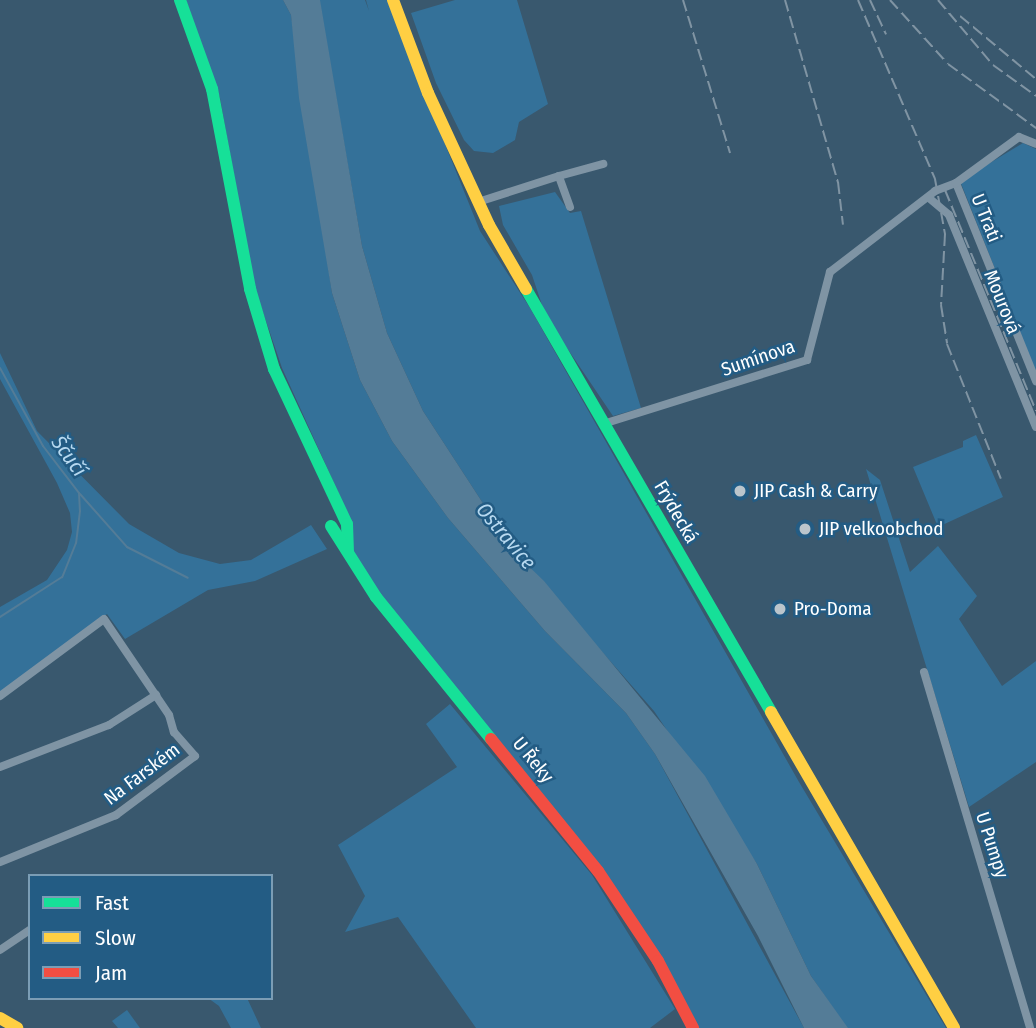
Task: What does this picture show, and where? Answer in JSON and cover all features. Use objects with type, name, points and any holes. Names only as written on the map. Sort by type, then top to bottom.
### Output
[{"type":"street","points":[[180,0],[212,89],[250,289],[274,369],[347,524],[348,553]]},
{"type":"street","name":"Frýdecká","points":[[393,0],[428,93],[478,202],[603,424],[954,1028]]},
{"type":"street","name":"U Trati","points":[[1036,145],[1019,136],[956,181],[1036,381]]},
{"type":"street","points":[[478,202],[603,164]]},
{"type":"street","points":[[559,176],[570,207]]},
{"type":"street","name":"Sumínova","points":[[603,424],[807,360],[830,272],[956,181]]},
{"type":"street","name":"Mourová","points":[[929,198],[949,215],[1036,426]]},
{"type":"street","name":"U Řeky","points":[[331,526],[376,597],[598,871],[658,961],[693,1028]]},
{"type":"street","points":[[0,695],[104,620],[156,695],[102,728],[0,767]]},
{"type":"street","name":"U Pumpy","points":[[924,672],[1030,1028]]},
{"type":"street","name":"Na Farském","points":[[0,862],[117,815],[195,756],[174,732],[156,695]]},
{"type":"street","points":[[0,950],[28,931]]},
{"type":"street","points":[[0,1018],[17,1028]]},
{"type":"shaded area","points":[[186,0],[283,0],[291,15],[332,293],[360,380],[392,441],[448,518],[545,631],[626,713],[655,754],[804,1028],[693,1028],[598,871],[348,553],[344,505],[282,368],[254,286],[220,98]]},
{"type":"shaded area","points":[[283,0],[320,0],[362,246],[387,333],[423,411],[516,554],[544,581],[705,776],[757,864],[811,976],[848,1028],[804,1028],[758,936],[655,754],[626,713],[545,631],[448,518],[392,441],[360,380],[332,293],[299,98],[291,15]]},
{"type":"shaded area","points":[[319,0],[365,0],[369,11],[366,0],[387,0],[480,231],[530,308],[799,782],[946,1028],[847,1028],[811,976],[757,864],[654,711],[516,554],[423,411],[387,333],[362,246]]},
{"type":"shaded area","points":[[455,0],[517,0],[548,104],[519,122],[515,140],[493,153],[474,151],[464,140],[436,83],[411,13]]},
{"type":"shaded area","points":[[1023,143],[1036,149],[1036,372],[960,181]]},
{"type":"shaded area","points":[[555,192],[570,213],[581,211],[641,408],[613,416],[546,317],[532,275],[503,225],[499,206]]},
{"type":"shaded area","points":[[0,353],[37,431],[129,524],[179,553],[220,564],[251,560],[311,525],[327,549],[255,581],[208,590],[125,639],[107,614],[0,693],[0,607],[47,580],[67,550],[72,532],[70,513],[57,483],[0,379]]},
{"type":"shaded area","points":[[976,435],[1003,497],[938,527],[913,467],[963,447],[963,441]]},
{"type":"shaded area","points":[[866,469],[880,480],[910,572],[938,546],[977,596],[959,619],[1002,686],[1036,661],[1036,762],[969,807]]},
{"type":"shaded area","points":[[450,704],[592,875],[675,1009],[650,1028],[476,1028],[398,917],[345,932],[365,896],[338,845],[457,767],[426,724]]},
{"type":"shaded area","points":[[211,1000],[248,1000],[261,1028],[231,1028],[219,1006]]},
{"type":"shaded area","points":[[127,1010],[140,1028],[118,1028],[112,1021]]},
{"type":"waterway","name":"Ščučí","points":[[0,368],[43,446],[79,493],[80,511],[76,543],[62,577],[0,617]]},
{"type":"waterway","points":[[80,494],[127,547],[188,578]]},
{"type":"railway","points":[[683,0],[730,153]]},
{"type":"railway","points":[[785,0],[838,182],[843,225]]},
{"type":"railway","points":[[858,0],[935,179],[945,234],[941,305],[947,344],[1001,479]]},
{"type":"railway","points":[[870,0],[886,34]]},
{"type":"railway","points":[[890,0],[948,64],[1036,128]]},
{"type":"railway","points":[[938,0],[993,65],[1036,96]]},
{"type":"railway","points":[[960,16],[1036,79]]},
{"type":"railway","points":[[945,190],[1036,411]]},
{"type":"traffic: fast","points":[[180,0],[212,89],[250,289],[274,369],[347,524],[348,551]]},
{"type":"traffic: fast","points":[[526,289],[771,712]]},
{"type":"traffic: fast","points":[[331,526],[376,597],[491,739]]},
{"type":"traffic: slow","points":[[393,0],[428,93],[489,225],[526,289]]},
{"type":"traffic: slow","points":[[771,712],[954,1028]]},
{"type":"traffic: slow","points":[[0,1018],[17,1028]]},
{"type":"traffic: jam","points":[[491,739],[598,871],[658,961],[693,1028]]},
{"type":"place","name":"JIP Cash & Carry","points":[[740,491]]},
{"type":"place","name":"JIP velkoobchod","points":[[805,529]]},
{"type":"place","name":"Pro-Doma","points":[[780,609]]},
{"type":"water label","name":"Ostravice","points":[[506,536]]}]
